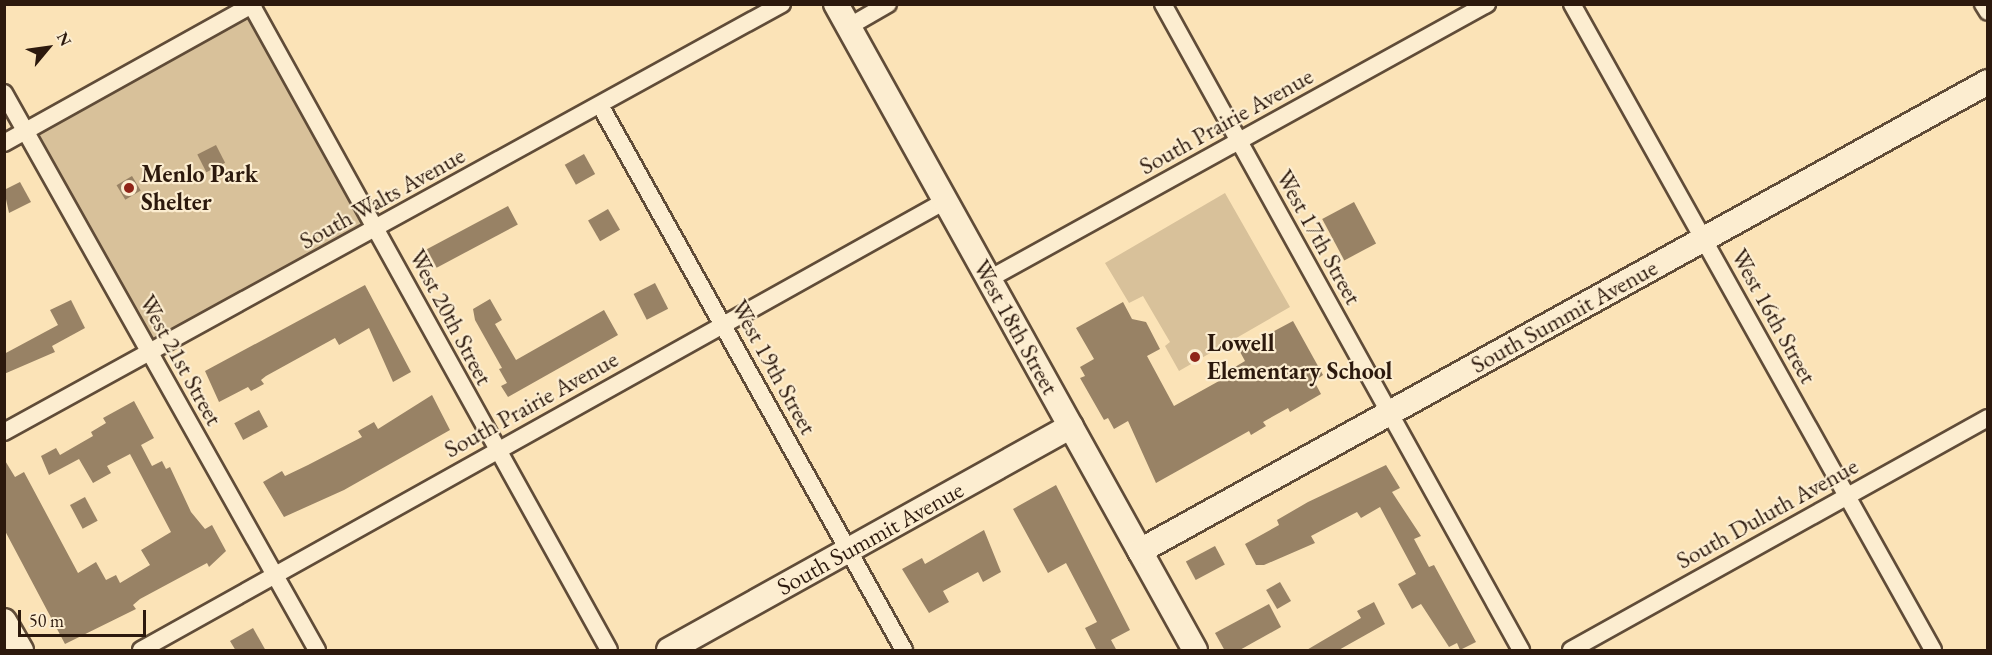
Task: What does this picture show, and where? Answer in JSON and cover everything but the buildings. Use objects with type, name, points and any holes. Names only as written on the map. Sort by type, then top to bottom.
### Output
[{"type":"street","name":"South Walts Avenue","points":[[4,432],[601,107],[782,4]]},
{"type":"street","name":"West 18th Street","points":[[836,4],[1193,650]]},
{"type":"street","points":[[848,27],[888,4]]},
{"type":"street","name":"West 17th Street","points":[[1163,4],[1521,651]]},
{"type":"street","name":"South Prairie Avenue","points":[[989,279],[1486,4]]},
{"type":"street","name":"West 16th Street","points":[[1572,4],[1933,651]]},
{"type":"street","points":[[1983,4],[1988,12]]},
{"type":"street","points":[[4,143],[253,5]]},
{"type":"street","name":"West 20th Street","points":[[253,5],[496,451],[609,651]]},
{"type":"street","name":"South Summit Avenue","points":[[1140,551],[1988,82]]},
{"type":"street","name":"West 21st Street","points":[[4,93],[317,651]]},
{"type":"street","name":"West 19th Street","points":[[601,107],[904,651]]},
{"type":"street","name":"South Prairie Avenue","points":[[141,651],[722,323],[945,201]]},
{"type":"street","name":"South Duluth Avenue","points":[[1571,651],[1988,418]]},
{"type":"street","name":"South Summit Avenue","points":[[669,651],[1071,426]]},
{"type":"street","points":[[4,621],[21,651]]},
{"type":"shaded area","points":[[252,6],[376,229],[150,354],[26,131]]},
{"type":"shaded area","points":[[1225,193],[1290,307],[1179,371],[1165,346],[1170,342],[1143,296],[1129,303],[1105,263]]},
{"type":"place","name":"Menlo Park Shelter","points":[[129,188]]},
{"type":"place","name":"Lowell Elementary School","points":[[1195,357]]}]
